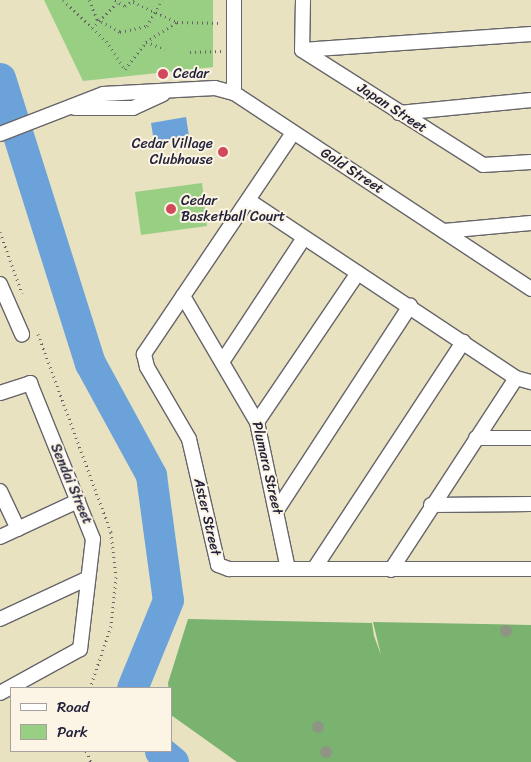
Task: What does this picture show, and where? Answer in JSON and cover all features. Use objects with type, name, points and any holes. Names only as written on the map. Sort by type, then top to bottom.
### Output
[{"type":"street","points":[[234,0],[234,94]]},
{"type":"street","points":[[303,0],[302,50],[531,34]]},
{"type":"street","name":"Japan Street","points":[[302,50],[399,114],[483,165],[531,162]]},
{"type":"street","name":"Gold Street","points":[[0,134],[74,108],[132,108],[163,94],[215,88],[234,94],[531,289]]},
{"type":"street","points":[[399,114],[531,100]]},
{"type":"street","name":"Aster Street","points":[[293,133],[144,354],[147,367],[189,440],[213,552],[218,565],[228,569],[531,569]]},
{"type":"street","points":[[248,200],[304,239],[410,306],[516,378],[531,382]]},
{"type":"street","points":[[444,231],[531,223]]},
{"type":"street","points":[[224,359],[304,239]]},
{"type":"street","points":[[257,422],[358,274]]},
{"type":"street","points":[[0,284],[22,334]]},
{"type":"street","name":"Plumara Street","points":[[183,296],[224,359],[257,422],[288,569]]},
{"type":"street","points":[[277,510],[410,306]]},
{"type":"street","points":[[314,569],[463,342]]},
{"type":"street","points":[[391,570],[431,505],[516,378]]},
{"type":"street","name":"Sendai Street","points":[[0,393],[30,383],[92,539],[86,579],[80,649],[11,687]]},
{"type":"street","points":[[476,438],[531,438]]},
{"type":"street","points":[[0,491],[18,529]]},
{"type":"street","points":[[0,538],[78,501]]},
{"type":"street","points":[[431,505],[531,504]]},
{"type":"street","points":[[0,620],[86,579]]},
{"type":"path","points":[[63,0],[92,28],[125,69],[146,42],[177,22]]},
{"type":"path","points":[[89,0],[97,19],[114,30],[134,32],[156,16],[162,0]]},
{"type":"path","points":[[92,28],[97,19],[116,1],[134,1],[156,16],[177,22],[233,23]]},
{"type":"path","points":[[146,42],[165,49]]},
{"type":"path","points":[[190,52],[234,50]]},
{"type":"green space","points":[[44,0],[213,0],[213,67],[83,81]]},
{"type":"green space","name":"Cedar Basketball Court","points":[[202,183],[207,226],[141,235],[135,192]]},
{"type":"green space","points":[[188,619],[372,623],[374,636],[381,655],[373,622],[531,625],[531,762],[237,762],[172,716],[172,687],[168,687]]},
{"type":"water","points":[[186,117],[189,136],[154,142],[151,123]]},
{"type":"waterway","points":[[0,78],[90,363],[151,475],[168,600],[132,687]]},
{"type":"waterway","points":[[161,752],[173,762]]},
{"type":"place","name":"Cedar","points":[[163,74]]},
{"type":"place","name":"Cedar Village Clubhouse","points":[[223,152]]},
{"type":"place","name":"Cedar Basketball Court","points":[[171,209]]}]
